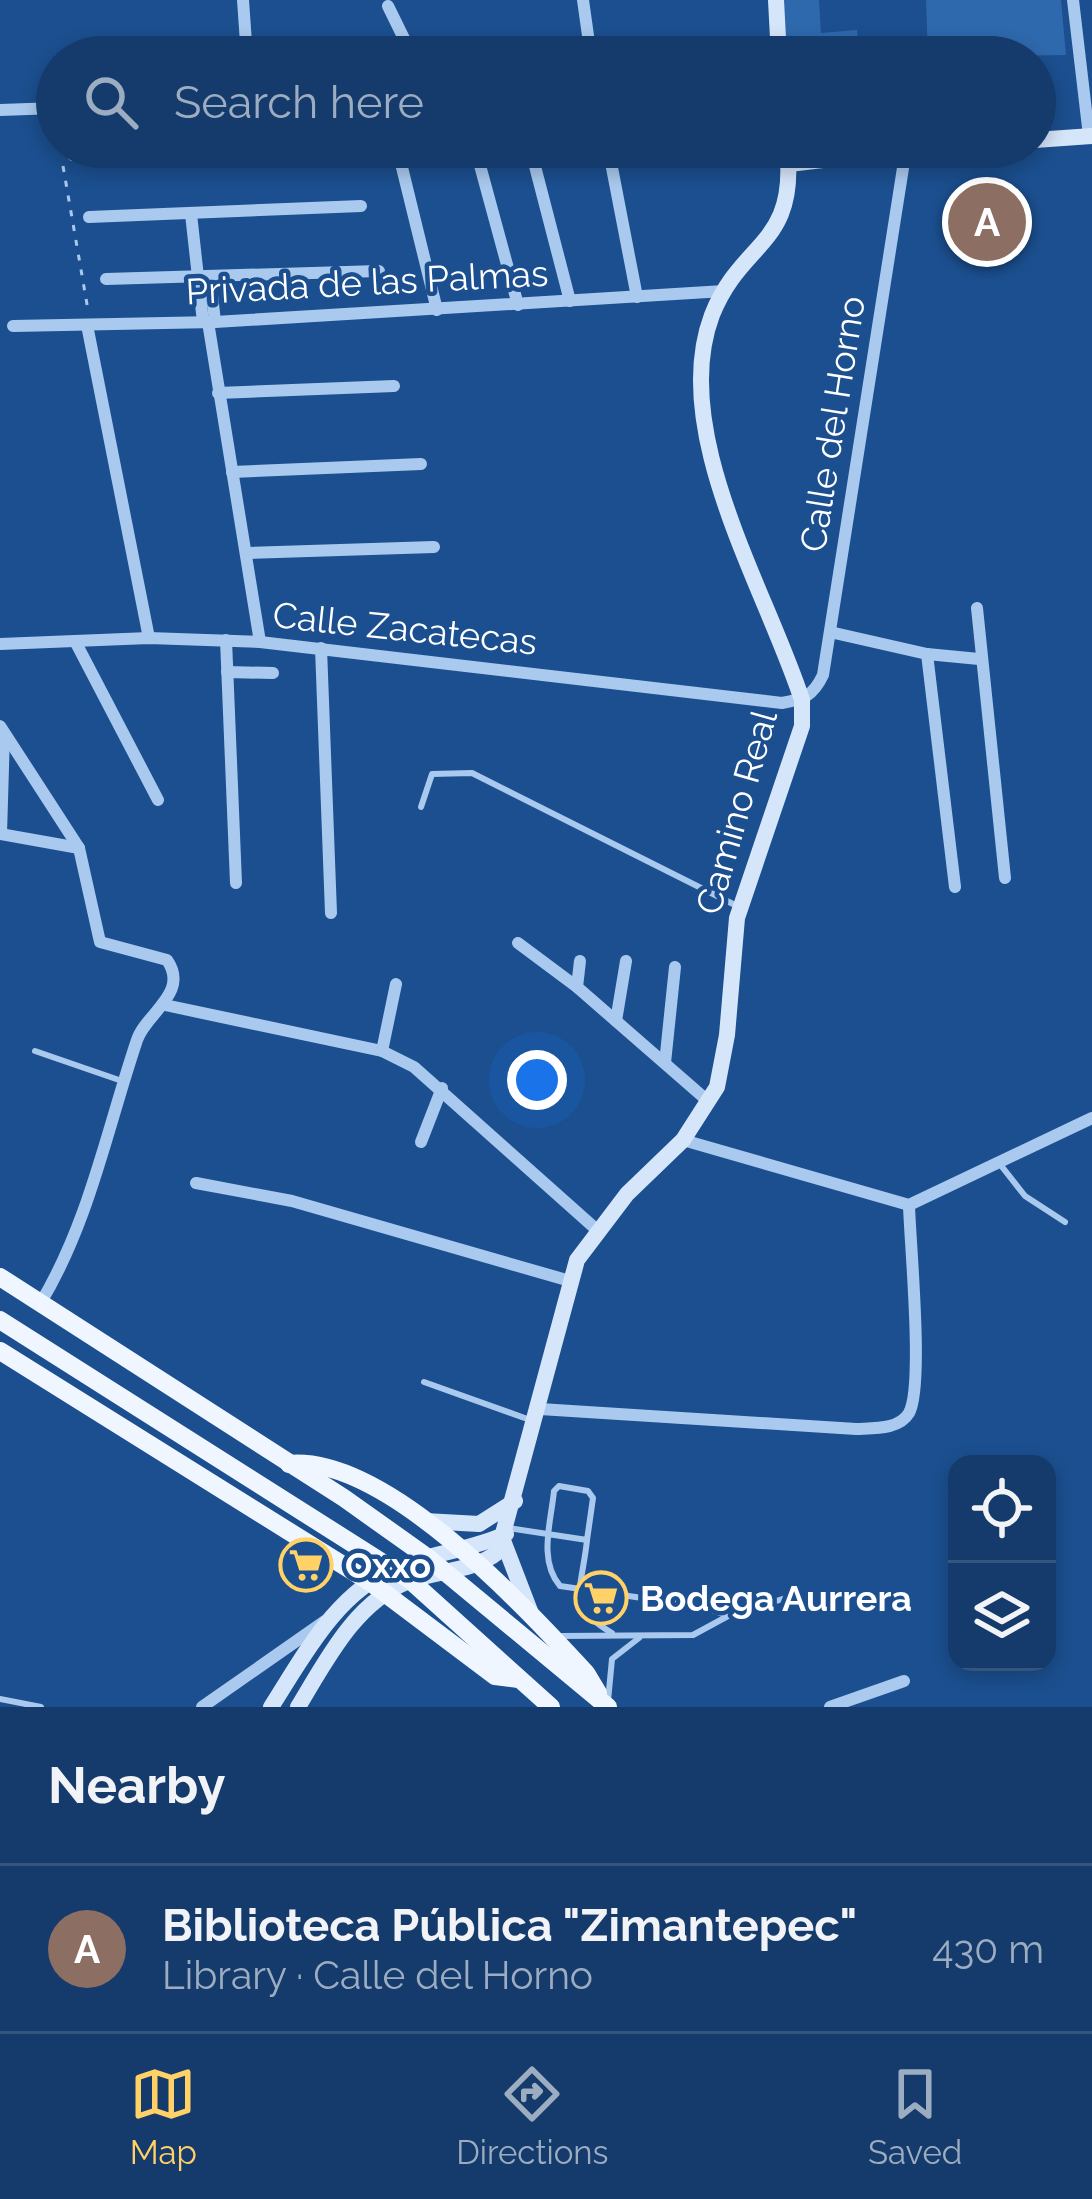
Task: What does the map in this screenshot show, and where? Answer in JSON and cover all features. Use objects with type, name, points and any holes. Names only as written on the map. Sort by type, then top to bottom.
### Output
[{"type":"main road","points":[[776,0],[777,36]]},
{"type":"main road","points":[[1056,138],[1090,136]]},
{"type":"main road","name":"Camino Real","points":[[506,1535],[570,1281],[597,1231],[683,1140],[709,1102],[727,1035],[740,908],[802,727],[802,700],[708,452],[702,372],[712,315],[724,291],[786,212],[788,168]]},
{"type":"main road","points":[[0,1277],[427,1557],[606,1705]]},
{"type":"main road","points":[[0,1320],[410,1580],[541,1703]]},
{"type":"main road","points":[[0,1351],[378,1587],[495,1676],[519,1679]]},
{"type":"main road","points":[[289,1464],[337,1466],[462,1549],[586,1673],[606,1705]]},
{"type":"main road","points":[[425,1521],[479,1524],[515,1500]]},
{"type":"main road","points":[[298,1707],[335,1646],[393,1569],[506,1535]]},
{"type":"main road","points":[[271,1707],[326,1621],[378,1587],[479,1564],[506,1535]]},
{"type":"main road","points":[[506,1535],[532,1617]]},
{"type":"street","points":[[244,0],[246,36]]},
{"type":"street","points":[[583,0],[588,36]]},
{"type":"street","points":[[1073,0],[1090,136]]},
{"type":"street","points":[[388,6],[403,36]]},
{"type":"street","points":[[0,110],[36,109]]},
{"type":"street","points":[[402,168],[437,310]]},
{"type":"street","points":[[481,168],[518,304]]},
{"type":"street","points":[[535,168],[570,301]]},
{"type":"street","points":[[612,168],[637,297]]},
{"type":"street","name":"Calle del Horno","points":[[802,700],[815,692],[823,676],[903,168]]},
{"type":"street","points":[[89,217],[362,206]]},
{"type":"street","points":[[190,214],[204,277],[218,393],[260,642]]},
{"type":"street","points":[[106,279],[379,271]]},
{"type":"street","name":"Privada de las Palmas","points":[[13,326],[208,322],[724,291]]},
{"type":"street","points":[[87,325],[149,638]]},
{"type":"street","points":[[218,393],[394,386]]},
{"type":"street","points":[[232,472],[421,464]]},
{"type":"street","points":[[248,553],[434,547]]},
{"type":"street","points":[[977,608],[1005,878]]},
{"type":"street","points":[[830,632],[927,654],[979,659]]},
{"type":"street","name":"Calle Zacatecas","points":[[0,644],[149,638],[260,642],[782,703],[802,700]]},
{"type":"street","points":[[226,640],[236,884]]},
{"type":"street","points":[[74,641],[158,800]]},
{"type":"street","points":[[321,648],[331,913]]},
{"type":"street","points":[[927,654],[955,887]]},
{"type":"street","points":[[227,672],[273,674]]},
{"type":"street","points":[[2,729],[0,834],[79,848]]},
{"type":"street","points":[[2,729],[79,848],[100,943],[167,960],[174,980],[165,1005],[139,1033],[83,1214],[62,1268],[40,1304]]},
{"type":"street","points":[[518,943],[577,987],[709,1102]]},
{"type":"street","points":[[577,987],[580,961]]},
{"type":"street","points":[[616,1021],[626,961]]},
{"type":"street","points":[[665,1063],[675,967]]},
{"type":"street","points":[[382,1051],[396,984]]},
{"type":"street","points":[[165,1005],[382,1051],[442,1088],[597,1231]]},
{"type":"street","points":[[421,1142],[442,1088]]},
{"type":"street","points":[[683,1140],[909,1205],[1092,1118]]},
{"type":"street","points":[[196,1183],[292,1201],[570,1281]]},
{"type":"street","points":[[538,1415],[888,1427],[910,1411],[913,1391],[909,1205]]},
{"type":"street","points":[[202,1707],[326,1621]]},
{"type":"street","points":[[830,1707],[904,1681]]},
{"type":"lane","points":[[421,807],[432,774],[472,773],[740,908]]},
{"type":"lane","points":[[35,1051],[126,1083]]},
{"type":"lane","points":[[999,1163],[1024,1196],[1066,1222]]},
{"type":"lane","points":[[424,1382],[538,1415]]},
{"type":"lane","points":[[615,1635],[584,1617],[582,1591],[592,1494],[560,1486],[554,1491],[546,1557],[560,1586],[582,1591],[704,1606],[728,1616]]},
{"type":"lane","points":[[506,1535],[586,1540]]},
{"type":"lane","points":[[552,1637],[693,1635],[728,1616],[789,1597]]},
{"type":"lane","points":[[606,1705],[612,1660],[642,1636]]},
{"type":"lane","points":[[0,1699],[41,1707]]},
{"type":"path","points":[[63,168],[89,292],[87,325]]},
{"type":"shaded area","points":[[779,0],[819,0],[821,33],[857,30],[858,36],[782,36]]},
{"type":"shaded area","points":[[926,0],[1061,0],[1066,55],[1056,55],[1056,36],[927,36]]},
{"type":"place","name":"Biblioteca Pública \"Zimantepec\"","points":[[987,222]]},
{"type":"place","name":"Oxxo","points":[[306,1565]]},
{"type":"place","name":"Bodega Aurrera","points":[[601,1598]]}]
